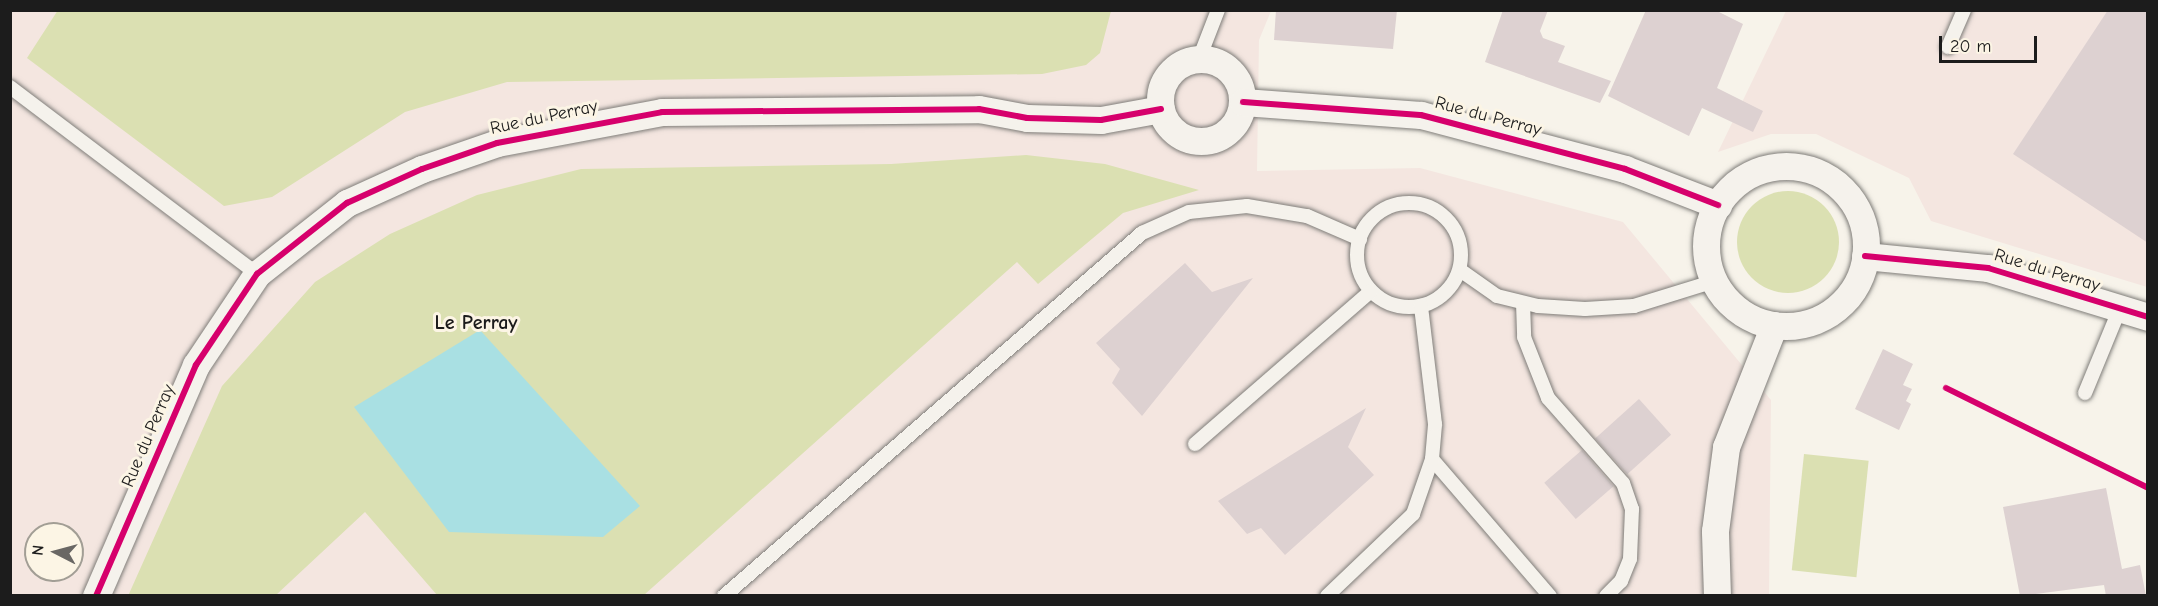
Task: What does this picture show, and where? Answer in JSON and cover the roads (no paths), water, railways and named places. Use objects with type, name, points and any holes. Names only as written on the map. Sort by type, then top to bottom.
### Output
[{"type":"street","points":[[1198,59],[1225,66],[1235,76],[1243,102],[1233,126],[1211,141],[1197,142],[1173,131],[1161,109],[1160,94],[1173,69],[1198,59]]},
{"type":"street","name":"Rue du Perray","points":[[1243,102],[1421,115],[1625,169],[1718,205]]},
{"type":"street","name":"Rue du Perray","points":[[96,596],[196,365],[256,274],[347,203],[487,146],[578,124],[662,112],[979,109],[1027,118],[1101,120],[1161,109]]},
{"type":"street","points":[[1787,166],[1812,170],[1851,199],[1863,224],[1865,256],[1854,288],[1836,308],[1810,322],[1774,325],[1741,312],[1715,281],[1707,242],[1718,205],[1733,186],[1760,171],[1787,166]]},
{"type":"street","name":"Rue du Perray","points":[[1865,256],[1988,268],[2148,317]]},
{"type":"street","points":[[1717,596],[1715,531],[1726,447],[1774,325]]},
{"type":"lane","points":[[1198,59],[1218,10]]},
{"type":"lane","points":[[1948,47],[1964,10]]},
{"type":"lane","points":[[10,87],[256,274]]},
{"type":"lane","points":[[1416,203],[1448,219],[1462,252],[1460,270],[1445,293],[1422,306],[1394,305],[1371,291],[1357,258],[1360,239],[1381,211],[1416,203]]},
{"type":"lane","points":[[724,596],[1142,233],[1189,212],[1247,206],[1307,216],[1360,239]]},
{"type":"lane","points":[[1460,270],[1497,296],[1523,303],[1586,309],[1634,306],[1715,281]]},
{"type":"lane","points":[[1195,444],[1371,291]]},
{"type":"lane","points":[[1523,303],[1527,346],[1548,398],[1623,483],[1632,509],[1630,559],[1621,581],[1606,596]]},
{"type":"lane","points":[[1328,596],[1413,514],[1432,459],[1433,402],[1422,306]]},
{"type":"lane","points":[[2085,393],[2120,309]]},
{"type":"lane","points":[[1432,459],[1550,596]]},
{"type":"water","points":[[480,330],[640,506],[603,537],[449,532],[354,407]]},
{"type":"district","name":"Le Perray","points":[[476,322]]}]
